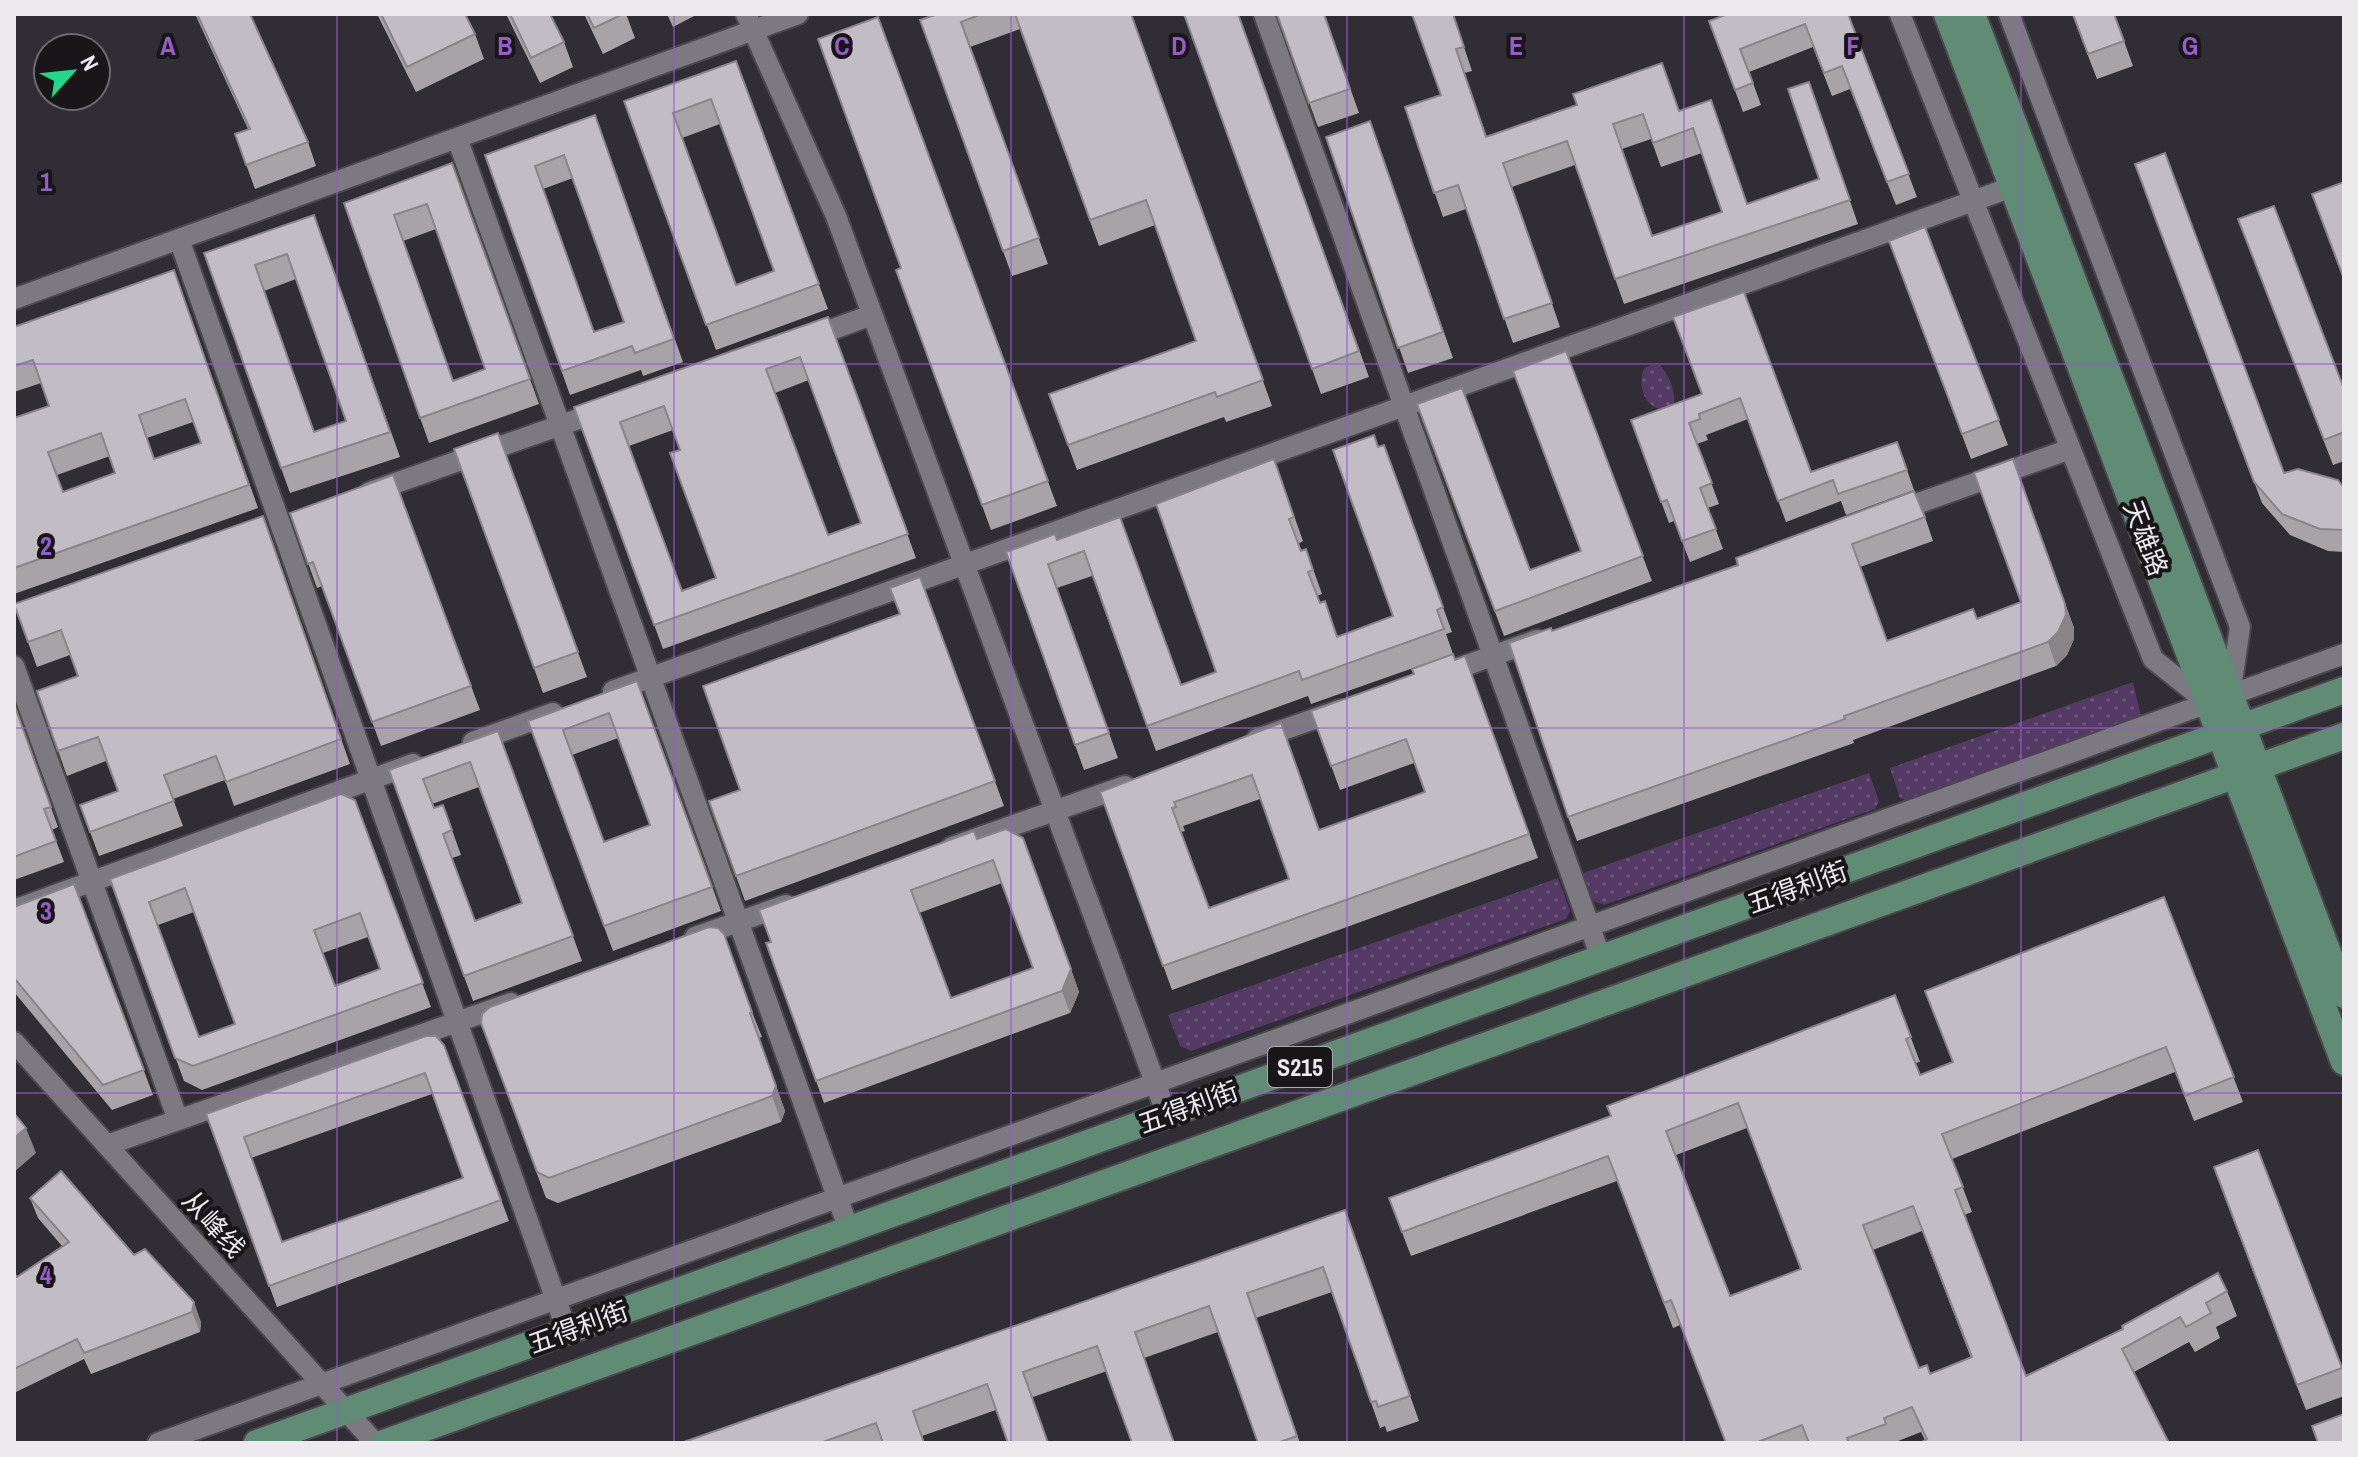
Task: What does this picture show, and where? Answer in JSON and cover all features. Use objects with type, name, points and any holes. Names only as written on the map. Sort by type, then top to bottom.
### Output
[{"type":"main road","name":"天雄路","points":[[1947,14],[2012,187],[2219,699]]},
{"type":"main road","name":"天雄路","points":[[1972,14],[2231,731],[2344,995]]},
{"type":"main road","name":"五得利街","points":[[257,1443],[2344,690]]},
{"type":"main road","name":"五得利街","points":[[384,1443],[2344,736]]},
{"type":"main road","name":"天雄路","points":[[2247,772],[2344,1062]]},
{"type":"street","points":[[14,299],[457,138],[750,22],[798,14]]},
{"type":"street","points":[[1264,14],[1601,958]]},
{"type":"street","points":[[1900,14],[2153,659],[2219,699]]},
{"type":"street","points":[[2009,14],[2240,627],[2219,699]]},
{"type":"street","points":[[750,22],[836,216],[1167,1115]]},
{"type":"street","points":[[457,138],[849,1230]]},
{"type":"street","points":[[14,910],[2012,187]]},
{"type":"street","points":[[179,239],[567,1331]]},
{"type":"street","points":[[787,345],[872,315]]},
{"type":"street","points":[[353,498],[617,405]]},
{"type":"street","points":[[1871,520],[2070,449]]},
{"type":"street","points":[[1420,682],[1552,635]]},
{"type":"street","points":[[158,1443],[2344,654]]},
{"type":"street","points":[[14,666],[178,1120]]},
{"type":"street","points":[[1230,749],[1362,702]]},
{"type":"street","points":[[934,853],[1143,780]]},
{"type":"street","points":[[679,943],[799,901]]},
{"type":"street","points":[[107,1145],[531,995]]},
{"type":"street","name":"从峰线","points":[[14,1042],[375,1443]]},
{"type":"shaded area","points":[[1660,365],[1673,387],[1674,403],[1663,410],[1647,400],[1642,388],[1644,368]]},
{"type":"shaded area","points":[[2133,682],[2141,716],[2136,720],[1908,801],[1900,798],[1890,768]]},
{"type":"shaded area","points":[[1869,773],[1879,801],[1875,809],[1604,905],[1593,901],[1583,873]]},
{"type":"shaded area","points":[[1558,878],[1570,911],[1566,919],[1191,1051],[1180,1046],[1168,1015]]},
{"type":"building","points":[[197,14],[250,14],[308,142],[246,165],[235,134],[250,129]]},
{"type":"building","points":[[381,14],[465,14],[475,34],[407,67]]},
{"type":"building","points":[[510,14],[550,14],[564,42],[531,58]]},
{"type":"building","points":[[587,14],[623,14],[594,28]]},
{"type":"building","points":[[938,14],[982,14],[961,22],[1039,238],[1003,251],[920,20]]},
{"type":"building","points":[[1015,14],[1131,14],[1263,380],[1217,397],[1215,392],[1068,445],[1049,394],[1196,341],[1146,200],[1090,220]]},
{"type":"building","points":[[1184,14],[1238,14],[1359,351],[1312,369]]},
{"type":"building","points":[[1277,14],[1324,14],[1350,89],[1309,103]]},
{"type":"building","points":[[1412,14],[1453,14],[1464,47],[1456,49],[1486,137],[1577,105],[1573,94],[1662,63],[1679,111],[1711,100],[1747,204],[1819,179],[1788,89],[1809,82],[1850,200],[1615,279],[1567,141],[1503,163],[1552,303],[1504,319],[1458,185],[1434,193],[1405,107],[1441,95]],"holes":[[[1643,114],[1653,143],[1693,128],[1722,212],[1652,236],[1613,124]]]},
{"type":"building","points":[[1728,14],[1848,14],[1909,174],[1887,182],[1842,66],[1824,73],[1805,24],[1740,49],[1753,83],[1735,90],[1709,21]]},
{"type":"building","points":[[2073,14],[2114,14],[2124,41],[2088,54]]},
{"type":"building","points":[[878,17],[1048,481],[982,505],[896,270],[901,268],[818,39]]},
{"type":"building","points":[[736,61],[819,284],[706,325],[624,101]],"holes":[[[711,99],[774,271],[736,285],[673,113]]]},
{"type":"building","points":[[595,115],[674,339],[635,353],[632,346],[562,371],[485,155]],"holes":[[[564,155],[624,322],[594,332],[535,166]]]},
{"type":"building","points":[[1370,121],[1443,332],[1398,348],[1326,137]]},
{"type":"building","points":[[2165,153],[2284,473],[2298,469],[2338,480],[2344,488],[2344,530],[2320,529],[2282,514],[2254,482],[2135,164]]},
{"type":"building","points":[[452,163],[530,379],[420,418],[344,203]],"holes":[[[427,204],[485,369],[453,381],[394,215]]]},
{"type":"building","points":[[2344,182],[2344,279],[2312,194]]},
{"type":"building","points":[[2274,206],[2344,389],[2344,432],[2324,440],[2238,219]]},
{"type":"building","points":[[314,215],[390,432],[281,468],[204,253]],"holes":[[[287,254],[346,421],[314,432],[255,265]]]},
{"type":"building","points":[[1925,227],[1999,420],[1962,434],[1889,241]]},
{"type":"building","points":[[174,270],[249,485],[14,568],[14,418],[49,406],[33,360],[14,366],[14,327]],"holes":[[[185,399],[201,443],[154,459],[139,415]],[[101,433],[115,473],[63,492],[48,452]]]},
{"type":"building","points":[[1744,292],[1811,472],[1897,442],[1907,470],[1838,494],[1833,480],[1778,501],[1740,398],[1699,414],[1700,419],[1689,423],[1712,483],[1700,488],[1716,529],[1682,541],[1667,500],[1661,502],[1631,420],[1702,394],[1673,317]]},
{"type":"building","points":[[828,317],[908,534],[654,625],[574,407]],"holes":[[[800,357],[861,523],[828,535],[766,369]],[[664,406],[680,450],[670,453],[716,578],[682,591],[620,422]]]},
{"type":"building","points":[[1566,351],[1643,556],[1495,611],[1417,404],[1462,388],[1530,570],[1581,551],[1513,371]]},
{"type":"building","points":[[498,433],[578,652],[534,668],[454,449]]},
{"type":"building","points":[[1374,435],[1378,447],[1384,445],[1443,607],[1437,610],[1444,629],[1302,680],[1299,671],[1147,726],[1084,551],[1048,564],[1109,733],[1075,745],[1006,552],[1055,534],[1057,540],[1120,517],[1181,685],[1216,672],[1156,504],[1274,459],[1294,517],[1289,519],[1301,551],[1306,549],[1313,570],[1308,572],[1320,603],[1325,601],[1337,637],[1393,616],[1333,450]]},
{"type":"building","points":[[2013,459],[2065,604],[2066,615],[2058,632],[2048,642],[1844,716],[1845,719],[1568,817],[1509,643],[1551,628],[1552,631],[1738,565],[1736,558],[1914,491],[1925,517],[1852,544],[1887,641],[1973,609],[1977,619],[2021,602],[1974,473]]},
{"type":"building","points":[[393,475],[471,686],[372,722],[313,562],[308,564],[290,513]]},
{"type":"building","points":[[263,516],[341,739],[226,782],[216,756],[164,775],[174,801],[90,832],[80,805],[118,791],[98,737],[58,751],[37,691],[78,676],[61,630],[28,642],[14,604]]},
{"type":"building","points":[[920,577],[995,781],[736,876],[709,801],[740,790],[703,686],[900,614],[890,588]]},
{"type":"building","points":[[1453,654],[1455,660],[1465,656],[1529,834],[1163,966],[1100,792],[1281,723],[1319,830],[1425,792],[1406,739],[1331,766],[1311,711],[1414,674],[1412,669]],"holes":[[[1252,775],[1289,879],[1209,908],[1172,808],[1176,807],[1174,802]]]},
{"type":"building","points":[[637,681],[712,887],[604,926],[528,721]],"holes":[[[609,713],[650,825],[604,842],[563,730]]]},
{"type":"building","points":[[14,704],[51,807],[44,809],[56,841],[14,857]]},
{"type":"building","points":[[498,731],[573,936],[464,976],[389,770]],"holes":[[[470,762],[522,903],[475,921],[443,834],[452,830],[443,805],[434,808],[423,779]]]},
{"type":"building","points":[[341,794],[355,800],[423,983],[193,1066],[175,1058],[110,879]],"holes":[[[185,888],[235,1024],[199,1037],[149,902]],[[360,913],[380,969],[335,986],[314,930]]]},
{"type":"building","points":[[1006,829],[1023,838],[1071,969],[1062,991],[816,1081],[766,943],[771,942],[759,910],[974,831],[977,839]],"holes":[[[993,860],[1033,968],[951,998],[911,890]]]},
{"type":"building","points":[[74,884],[144,1070],[103,1085],[14,978],[14,907]]},
{"type":"building","points":[[2164,897],[2234,1077],[2185,1096],[2166,1047],[1942,1134],[1963,1187],[1955,1190],[2026,1376],[2123,1329],[2122,1326],[2218,1273],[2227,1291],[2206,1303],[2211,1313],[2186,1327],[2180,1317],[2122,1349],[2169,1443],[1920,1443],[1927,1439],[1912,1407],[1884,1418],[1886,1424],[1847,1438],[1849,1443],[1809,1443],[1802,1425],[1755,1443],[1726,1443],[1671,1300],[1664,1303],[1608,1156],[1402,1232],[1389,1198],[1611,1116],[1607,1106],[1895,995],[1911,1037],[1906,1039],[1920,1075],[1953,1062],[1925,991]],"holes":[[[1738,1103],[1801,1269],[1730,1296],[1666,1131]],[[1913,1206],[1972,1357],[1930,1374],[1927,1365],[1919,1368],[1863,1225]]]},
{"type":"building","points":[[709,927],[718,928],[724,934],[776,1086],[772,1096],[549,1178],[537,1172],[481,1023],[482,1014],[490,1007]]},
{"type":"building","points":[[426,1036],[436,1036],[444,1045],[501,1200],[269,1286],[206,1114]],"holes":[[[425,1073],[463,1178],[282,1242],[244,1137]]]},
{"type":"building","points":[[14,1113],[26,1128],[14,1138]]},
{"type":"building","points":[[2258,1150],[2342,1368],[2297,1385],[2214,1167]]},
{"type":"building","points":[[61,1171],[134,1255],[145,1249],[194,1302],[192,1312],[84,1353],[77,1339],[14,1369],[14,1273],[17,1277],[69,1242],[30,1198]]},
{"type":"building","points":[[1345,1210],[1410,1396],[1378,1407],[1376,1401],[1371,1402],[1323,1267],[1247,1293],[1297,1436],[1277,1443],[1258,1443],[1209,1306],[1135,1332],[1174,1443],[1132,1443],[1097,1346],[1023,1372],[1048,1443],[1008,1443],[987,1384],[913,1411],[924,1443],[883,1443],[876,1423],[820,1443],[681,1443]]},
{"type":"building","points":[[2344,1414],[2344,1443],[2318,1443],[2312,1426]]}]
